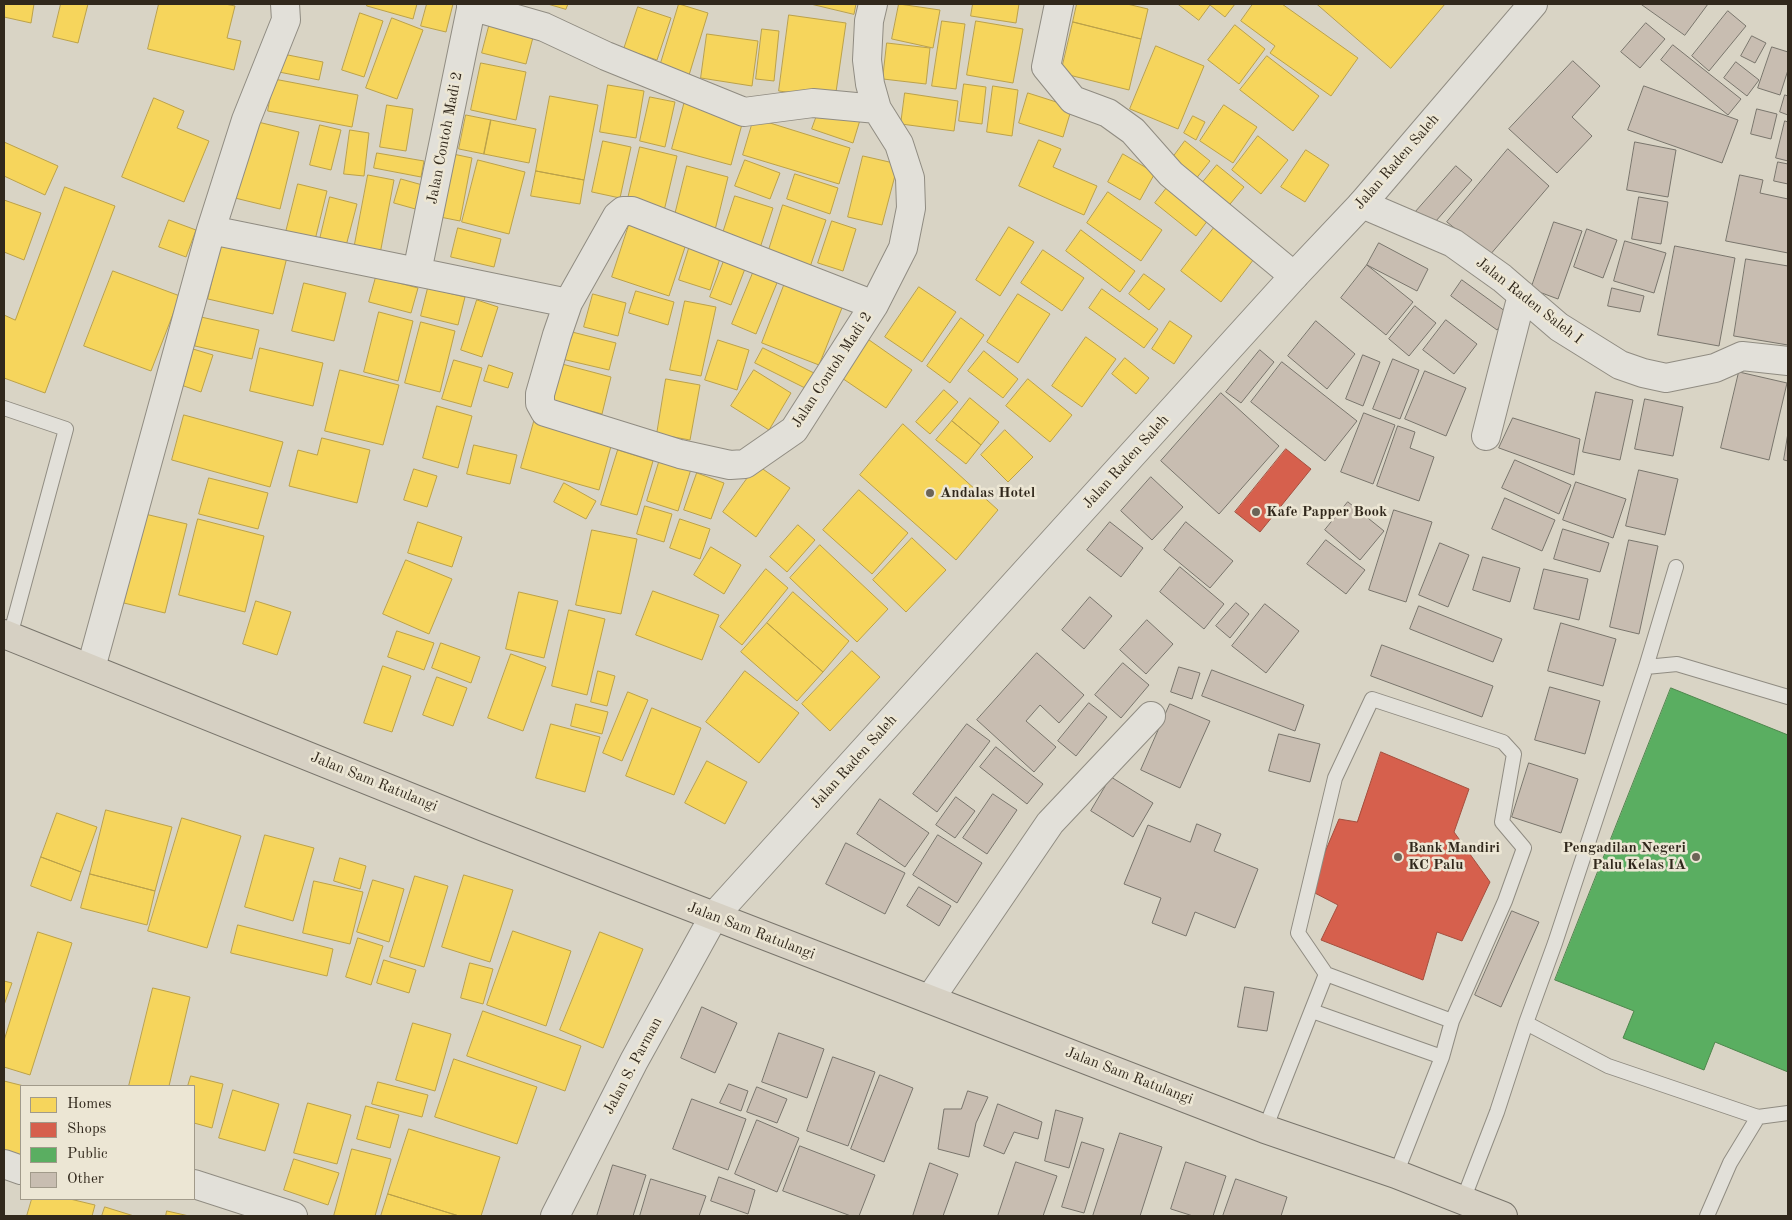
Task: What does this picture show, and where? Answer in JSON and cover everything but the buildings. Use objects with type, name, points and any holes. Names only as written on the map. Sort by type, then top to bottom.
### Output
[{"type":"highway","name":"Jalan Sam Ratulangi","points":[[7,635],[484,827],[1265,1129],[1396,1174],[1504,1216]]},
{"type":"street","points":[[91,668],[211,230],[246,120],[286,20],[285,4]]},
{"type":"street","name":"Jalan Contoh Madi 2","points":[[568,303],[540,394],[540,403],[545,412],[680,454],[730,465],[746,464],[794,430],[874,304],[903,248],[911,208],[910,178],[900,144],[877,109],[870,84],[867,60],[873,4]]},
{"type":"street","points":[[1059,4],[1046,67],[1073,100],[1108,113],[1133,131],[1171,174],[1294,276]]},
{"type":"street","points":[[472,5],[544,28],[606,56],[744,112],[813,103],[877,109]]},
{"type":"street","name":"Jalan Contoh Madi 2","points":[[417,272],[472,5]]},
{"type":"street","name":"Jalan Raden Saleh","points":[[714,916],[1294,276],[1362,204],[1529,5]]},
{"type":"street","name":"Jalan Raden Saleh I","points":[[1362,204],[1453,242],[1502,278],[1558,327],[1620,365],[1666,378],[1715,368],[1742,356],[1788,361]]},
{"type":"street","points":[[211,230],[568,303],[617,216],[623,211],[632,211],[874,304]]},
{"type":"street","points":[[1486,436],[1522,295]]},
{"type":"street","points":[[930,999],[1050,823],[1151,716]]},
{"type":"street","name":"Jalan S. Parman","points":[[555,1216],[634,1061],[714,916]]},
{"type":"street","points":[[4,1164],[20,1170]]},
{"type":"street","points":[[195,1184],[293,1216]]},
{"type":"lane","points":[[4,408],[66,429],[7,635]]},
{"type":"lane","points":[[1463,1200],[1497,1112],[1526,1023],[1556,943],[1646,667],[1676,567]]},
{"type":"lane","points":[[1646,667],[1677,664],[1788,697]]},
{"type":"lane","points":[[1396,1174],[1442,1057],[1452,1021],[1505,901],[1524,848],[1502,822],[1514,754],[1503,742],[1372,699],[1335,778],[1298,932],[1326,974],[1452,1021]]},
{"type":"lane","points":[[1265,1129],[1326,974]]},
{"type":"lane","points":[[1312,1011],[1442,1057]]},
{"type":"lane","points":[[1526,1023],[1608,1066],[1758,1117],[1788,1113]]},
{"type":"lane","points":[[1707,1216],[1730,1164],[1758,1117]]},
{"type":"place","name":"Andalas Hotel","points":[[930,493]]},
{"type":"place","name":"Kafe Papper Book","points":[[1256,512]]},
{"type":"place","name":"Bank Mandiri KC Palu","points":[[1398,857]]},
{"type":"place","name":"Pengadilan Negeri Palu Kelas IA","points":[[1696,857]]}]
